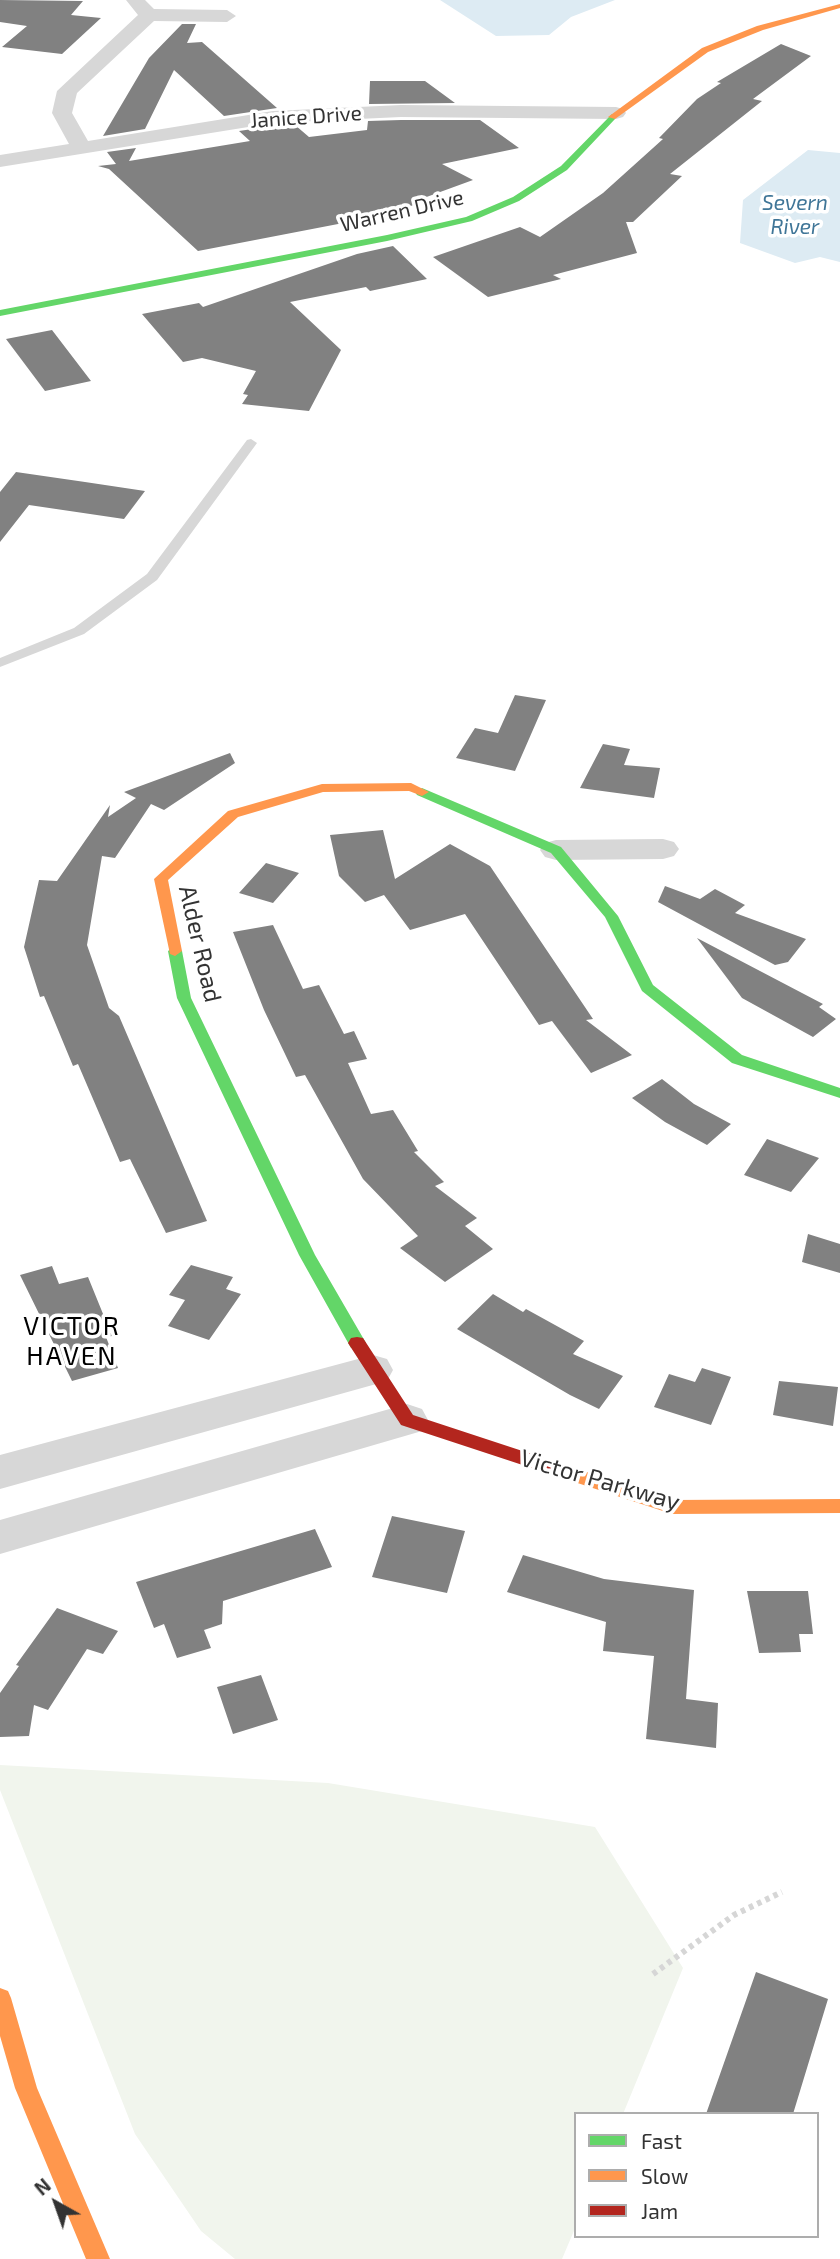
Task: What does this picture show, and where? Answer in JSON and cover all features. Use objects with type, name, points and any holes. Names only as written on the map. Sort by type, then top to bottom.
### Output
[{"type":"street","name":"Warren Drive","points":[[0,313],[387,238],[469,219],[516,199],[564,168],[616,113],[705,50],[760,28],[840,6]]},
{"type":"street","points":[[81,147],[62,113],[67,91],[142,7],[227,16]]},
{"type":"street","name":"Janice Drive","points":[[0,161],[273,117],[401,111],[616,113]]},
{"type":"street","name":"Alder Road","points":[[373,1370],[307,1255],[184,998],[161,879],[233,814],[322,788],[411,787],[556,850]]},
{"type":"street","points":[[556,850],[663,849]]},
{"type":"street","points":[[556,850],[611,916],[647,988],[737,1059],[840,1093]]},
{"type":"street","points":[[0,1472],[373,1370],[407,1420],[0,1537]]},
{"type":"street","name":"Victor Parkway","points":[[407,1420],[672,1507],[840,1506]]},
{"type":"street","points":[[0,1998],[26,2088],[94,2258]]},
{"type":"lane","points":[[0,663],[79,631],[152,577],[251,443]]},
{"type":"path","points":[[653,1974],[734,1915],[782,1892]]},
{"type":"shaded area","points":[[0,1765],[328,1783],[595,1827],[683,1968],[624,2112],[574,2112],[574,2231],[562,2259],[235,2259],[201,2231],[135,2134],[0,1790]]},
{"type":"water","points":[[440,0],[615,0],[571,17],[549,35],[496,36]]},
{"type":"water","name":"Severn River","points":[[808,150],[840,153],[840,262],[820,257],[795,263],[740,243],[743,200]]},
{"type":"building","points":[[0,0],[83,1],[71,15],[101,18],[62,54],[2,47],[27,26],[0,22]]},
{"type":"building","points":[[182,24],[196,24],[187,43],[202,42],[277,108],[224,116],[174,70],[145,129],[103,136],[149,58]]},
{"type":"building","points":[[781,44],[811,56],[753,99],[762,101],[670,174],[682,176],[633,222],[626,222],[637,253],[553,275],[561,279],[488,297],[433,257],[520,227],[540,237],[603,193],[663,139],[659,138],[697,99],[721,83],[717,82]]},
{"type":"building","points":[[370,81],[425,81],[455,103],[369,104]]},
{"type":"building","points":[[480,120],[519,148],[442,164],[473,180],[421,199],[425,202],[364,219],[198,251],[109,169],[98,166],[116,164],[107,152],[136,148],[129,161],[250,141],[239,131],[295,125],[309,137],[367,130],[368,121]]},
{"type":"building","points":[[393,246],[427,279],[370,291],[366,287],[290,302],[341,350],[309,411],[242,404],[248,395],[243,394],[256,371],[202,358],[183,362],[142,314],[199,303],[203,307],[357,254]]},
{"type":"building","points":[[52,330],[91,381],[45,391],[6,339]]},
{"type":"building","points":[[16,472],[145,491],[124,519],[29,505],[0,542],[0,492]]},
{"type":"building","points":[[515,695],[546,700],[515,771],[456,758],[475,728],[498,733]]},
{"type":"building","points":[[603,744],[630,749],[624,765],[660,768],[654,798],[580,788]]},
{"type":"building","points":[[230,753],[235,763],[164,810],[151,804],[115,858],[102,856],[87,945],[109,1008],[119,1016],[207,1221],[166,1233],[130,1159],[120,1162],[78,1064],[73,1066],[44,996],[40,997],[24,947],[39,880],[57,881],[110,805],[108,817],[136,798],[124,792]]},
{"type":"building","points":[[383,830],[395,879],[450,844],[490,866],[593,1019],[586,1020],[632,1055],[591,1073],[552,1021],[539,1025],[465,914],[410,930],[384,895],[365,902],[339,876],[330,835]]},
{"type":"building","points":[[266,863],[299,873],[273,903],[239,893]]},
{"type":"building","points":[[665,886],[700,899],[715,889],[745,905],[735,913],[806,939],[788,962],[775,965],[658,902]]},
{"type":"building","points":[[273,925],[303,989],[319,985],[344,1034],[354,1031],[367,1059],[348,1063],[371,1114],[393,1110],[418,1151],[414,1152],[444,1182],[435,1186],[477,1218],[465,1226],[493,1249],[445,1282],[400,1248],[418,1236],[363,1179],[305,1075],[296,1077],[264,1010],[233,932]]},
{"type":"building","points":[[697,938],[823,1004],[819,1007],[836,1019],[813,1037],[742,998]]},
{"type":"building","points":[[662,1079],[694,1104],[731,1124],[707,1145],[665,1122],[632,1098]]},
{"type":"building","points":[[767,1139],[819,1158],[791,1192],[744,1175]]},
{"type":"building","points":[[808,1234],[840,1244],[840,1273],[802,1262]]},
{"type":"building","points":[[191,1265],[233,1277],[226,1289],[241,1294],[209,1340],[168,1326],[185,1300],[169,1295]]},
{"type":"building","points":[[52,1266],[59,1284],[88,1277],[112,1336],[106,1337],[118,1368],[72,1381],[20,1275]]},
{"type":"building","points":[[493,1294],[523,1312],[526,1309],[584,1341],[573,1354],[623,1376],[599,1409],[457,1329]]},
{"type":"building","points":[[702,1368],[731,1377],[711,1425],[654,1407],[669,1374],[695,1382]]},
{"type":"building","points":[[779,1381],[838,1387],[833,1426],[773,1415]]},
{"type":"building","points":[[392,1516],[465,1531],[447,1593],[372,1577]]},
{"type":"building","points":[[315,1529],[332,1567],[223,1601],[222,1624],[204,1630],[211,1648],[177,1658],[164,1624],[154,1628],[136,1582]]},
{"type":"building","points":[[523,1555],[604,1579],[694,1590],[686,1699],[718,1703],[716,1748],[646,1739],[654,1656],[603,1651],[606,1622],[507,1592]]},
{"type":"building","points":[[747,1591],[808,1591],[813,1634],[799,1634],[801,1652],[759,1653]]},
{"type":"building","points":[[57,1608],[118,1631],[103,1654],[87,1649],[48,1710],[34,1705],[29,1736],[0,1737],[0,1693],[19,1666],[16,1665]]},
{"type":"building","points":[[261,1675],[278,1720],[233,1734],[217,1687]]},
{"type":"building","points":[[756,1972],[828,1999],[794,2112],[707,2112]]},
{"type":"traffic: fast","points":[[0,313],[387,238],[469,219],[516,199],[564,168],[612,117]]},
{"type":"traffic: fast","points":[[422,792],[556,850],[611,916],[647,988],[737,1059],[840,1093]]},
{"type":"traffic: fast","points":[[175,951],[184,998],[307,1255],[357,1343]]},
{"type":"traffic: slow","points":[[612,117],[705,50],[760,28],[840,6]]},
{"type":"traffic: slow","points":[[175,951],[161,879],[233,814],[322,788],[411,787],[422,792]]},
{"type":"traffic: slow","points":[[556,1469],[672,1507],[840,1506]]},
{"type":"traffic: slow","points":[[0,1998],[26,2088],[98,2259]]},
{"type":"traffic: jam","points":[[357,1343],[407,1420],[556,1469]]},
{"type":"district","name":"VICTOR HAVEN","points":[[72,1341]]}]
